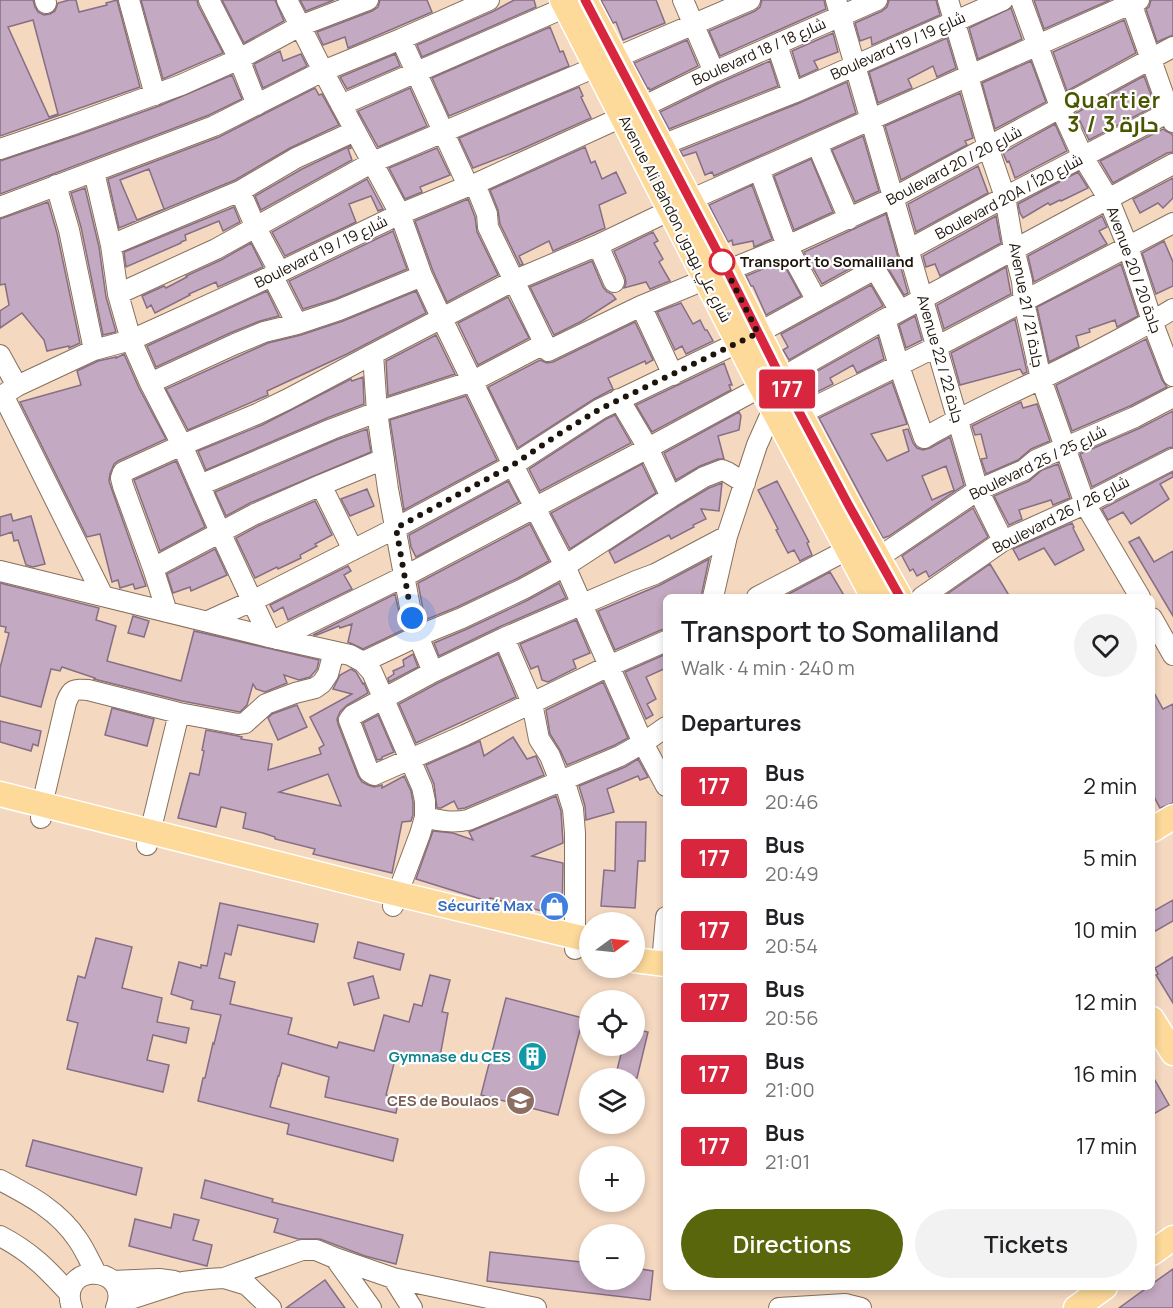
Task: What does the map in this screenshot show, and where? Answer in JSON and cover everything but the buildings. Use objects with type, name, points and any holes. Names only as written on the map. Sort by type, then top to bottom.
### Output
[{"type":"main road","name":"Avenue Ali Bahdon شارع علي بهدون","points":[[571,2],[632,112],[771,382],[800,414],[898,594]]},
{"type":"main road","name":"Avenue Ali Bahdon شارع علي بهدون","points":[[632,112],[662,146],[680,205]]},
{"type":"main road","name":"Avenue Ali Bahdon شارع علي بهدون","points":[[771,382],[773,409],[871,594]]},
{"type":"main road","points":[[0,794],[41,812]]},
{"type":"main road","points":[[0,808],[41,812],[579,944]]},
{"type":"main road","points":[[1155,828],[1173,817]]},
{"type":"main road","points":[[1155,844],[1173,834]]},
{"type":"main road","points":[[645,951],[663,957]]},
{"type":"main road","points":[[645,959],[663,957]]},
{"type":"main road","points":[[1155,1024],[1173,1053]]},
{"type":"main road","points":[[1155,1251],[1173,1238]]},
{"type":"main road","points":[[1076,1308],[1101,1290]]},
{"type":"street","points":[[129,0],[155,95]]},
{"type":"street","points":[[210,0],[239,59],[257,105]]},
{"type":"street","points":[[287,0],[400,214],[442,319],[565,566],[643,743],[663,780]]},
{"type":"street","points":[[0,149],[155,95],[239,59],[300,26],[368,0]]},
{"type":"street","points":[[0,207],[194,134],[323,71],[489,0]]},
{"type":"street","points":[[683,0],[714,72]]},
{"type":"street","points":[[118,294],[216,249],[373,162],[750,0]]},
{"type":"street","name":"Boulevard 18 / شارع 18","points":[[632,112],[714,72],[777,45],[838,8],[878,0]]},
{"type":"street","name":"Avenue 21 / جادة 21","points":[[948,0],[969,70],[968,76],[988,147],[1005,197],[1041,379],[1085,504],[1138,594]]},
{"type":"street","name":"Boulevard 19 / شارع 19","points":[[662,146],[793,93],[1003,0]]},
{"type":"street","name":"Avenue 20 / جادة 20","points":[[1021,0],[1061,109],[1083,157],[1108,198],[1128,247],[1173,376]]},
{"type":"street","points":[[166,612],[121,477],[128,469],[278,404],[513,282],[1133,1],[1172,115]]},
{"type":"street","points":[[341,105],[571,2]]},
{"type":"street","name":"Avenue 22 / جادة 22","points":[[838,8],[978,490],[1003,541]]},
{"type":"street","points":[[200,485],[332,429],[473,381],[544,344],[488,227],[487,214],[442,131],[401,39]]},
{"type":"street","points":[[777,45],[793,93]]},
{"type":"street","name":"Boulevard 20 / شارع 20","points":[[544,344],[548,351],[641,306],[849,219],[1061,109],[1173,47]]},
{"type":"street","name":"Boulevard 19 / شارع 19","points":[[7,393],[94,350],[131,340],[400,214],[472,185],[632,112]]},
{"type":"street","name":"Boulevard 20A / شارع 20أ","points":[[908,250],[1083,157],[1172,115]]},
{"type":"street","points":[[111,245],[240,191],[296,158],[355,131]]},
{"type":"street","points":[[817,144],[849,219]]},
{"type":"street","points":[[273,638],[405,576],[648,448],[1173,164]]},
{"type":"street","points":[[759,169],[787,246],[817,301]]},
{"type":"street","points":[[94,172],[111,245],[118,294],[131,340],[182,445],[252,601],[273,638]]},
{"type":"street","points":[[56,185],[69,230],[94,350]]},
{"type":"street","points":[[240,191],[297,324]]},
{"type":"street","points":[[800,414],[1024,302],[1173,223]]},
{"type":"street","points":[[598,245],[614,282]]},
{"type":"street","points":[[208,621],[396,528],[513,465],[600,409],[748,338],[876,269],[892,315],[899,366],[924,438],[957,418],[1041,379],[1173,309]]},
{"type":"street","points":[[150,383],[264,332],[339,310],[423,276]]},
{"type":"street","points":[[641,306],[673,375]]},
{"type":"street","points":[[374,354],[377,412],[412,618],[433,672]]},
{"type":"street","points":[[0,355],[7,393],[103,596]]},
{"type":"street","name":"Boulevard 25 / شارع 25","points":[[878,558],[978,490],[1024,470],[1036,460],[1173,398]]},
{"type":"street","points":[[620,399],[672,497]]},
{"type":"street","points":[[714,594],[727,536],[757,445],[773,409]]},
{"type":"street","points":[[153,568],[255,514],[384,459]]},
{"type":"street","name":"Boulevard 26 / شارع 26","points":[[926,594],[1003,541],[1085,504],[1173,459]]},
{"type":"street","points":[[363,662],[490,605],[565,566],[704,477],[722,470],[745,483]]},
{"type":"street","points":[[321,484],[353,550]]},
{"type":"street","points":[[663,642],[374,775],[369,772],[348,720],[383,698],[433,672],[504,638],[655,574],[727,536]]},
{"type":"street","points":[[763,594],[847,550]]},
{"type":"street","points":[[0,570],[350,656],[363,662],[372,672],[422,787],[425,801],[425,817],[420,834],[395,900]]},
{"type":"street","points":[[1155,623],[1173,655]]},
{"type":"street","points":[[504,638],[532,703],[539,739],[550,756],[557,774],[564,780],[573,809],[580,912]]},
{"type":"street","points":[[41,812],[69,693],[76,690],[88,690],[231,724],[245,723],[266,704],[315,688],[322,683],[328,674],[334,652]]},
{"type":"street","points":[[149,838],[179,713]]},
{"type":"street","points":[[425,817],[455,823],[468,820],[620,756],[663,729]]},
{"type":"street","points":[[0,1180],[40,1202],[62,1221],[78,1239],[104,1277],[117,1288],[117,1305],[183,1282],[224,1278],[302,1250],[316,1250],[393,1278],[536,1308]]},
{"type":"street","points":[[0,1236],[39,1261],[71,1301]]},
{"type":"street","points":[[335,1258],[371,1308]]},
{"type":"street","points":[[71,1301],[73,1285],[87,1274],[183,1282]]},
{"type":"street","points":[[224,1278],[247,1285],[271,1308]]},
{"type":"street","points":[[393,1278],[412,1308]]},
{"type":"street","points":[[779,1308],[845,1304],[861,1308]]},
{"type":"bus line","name":"177","points":[[585,0],[781,378],[898,594]]},
{"type":"place","name":"Transport to Somaliland","points":[[722,262]]},
{"type":"place","name":"Sécurité Max","points":[[554,906]]},
{"type":"place","name":"Gymnase du CES","points":[[532,1057]]},
{"type":"place","name":"CES de Boulaos","points":[[520,1101]]},
{"type":"district","name":"Quartier 3 / حارة 3","points":[[1113,113]]},
{"type":"route","points":[[412,618],[396,528],[513,465],[600,409],[758,333],[722,262]]}]
